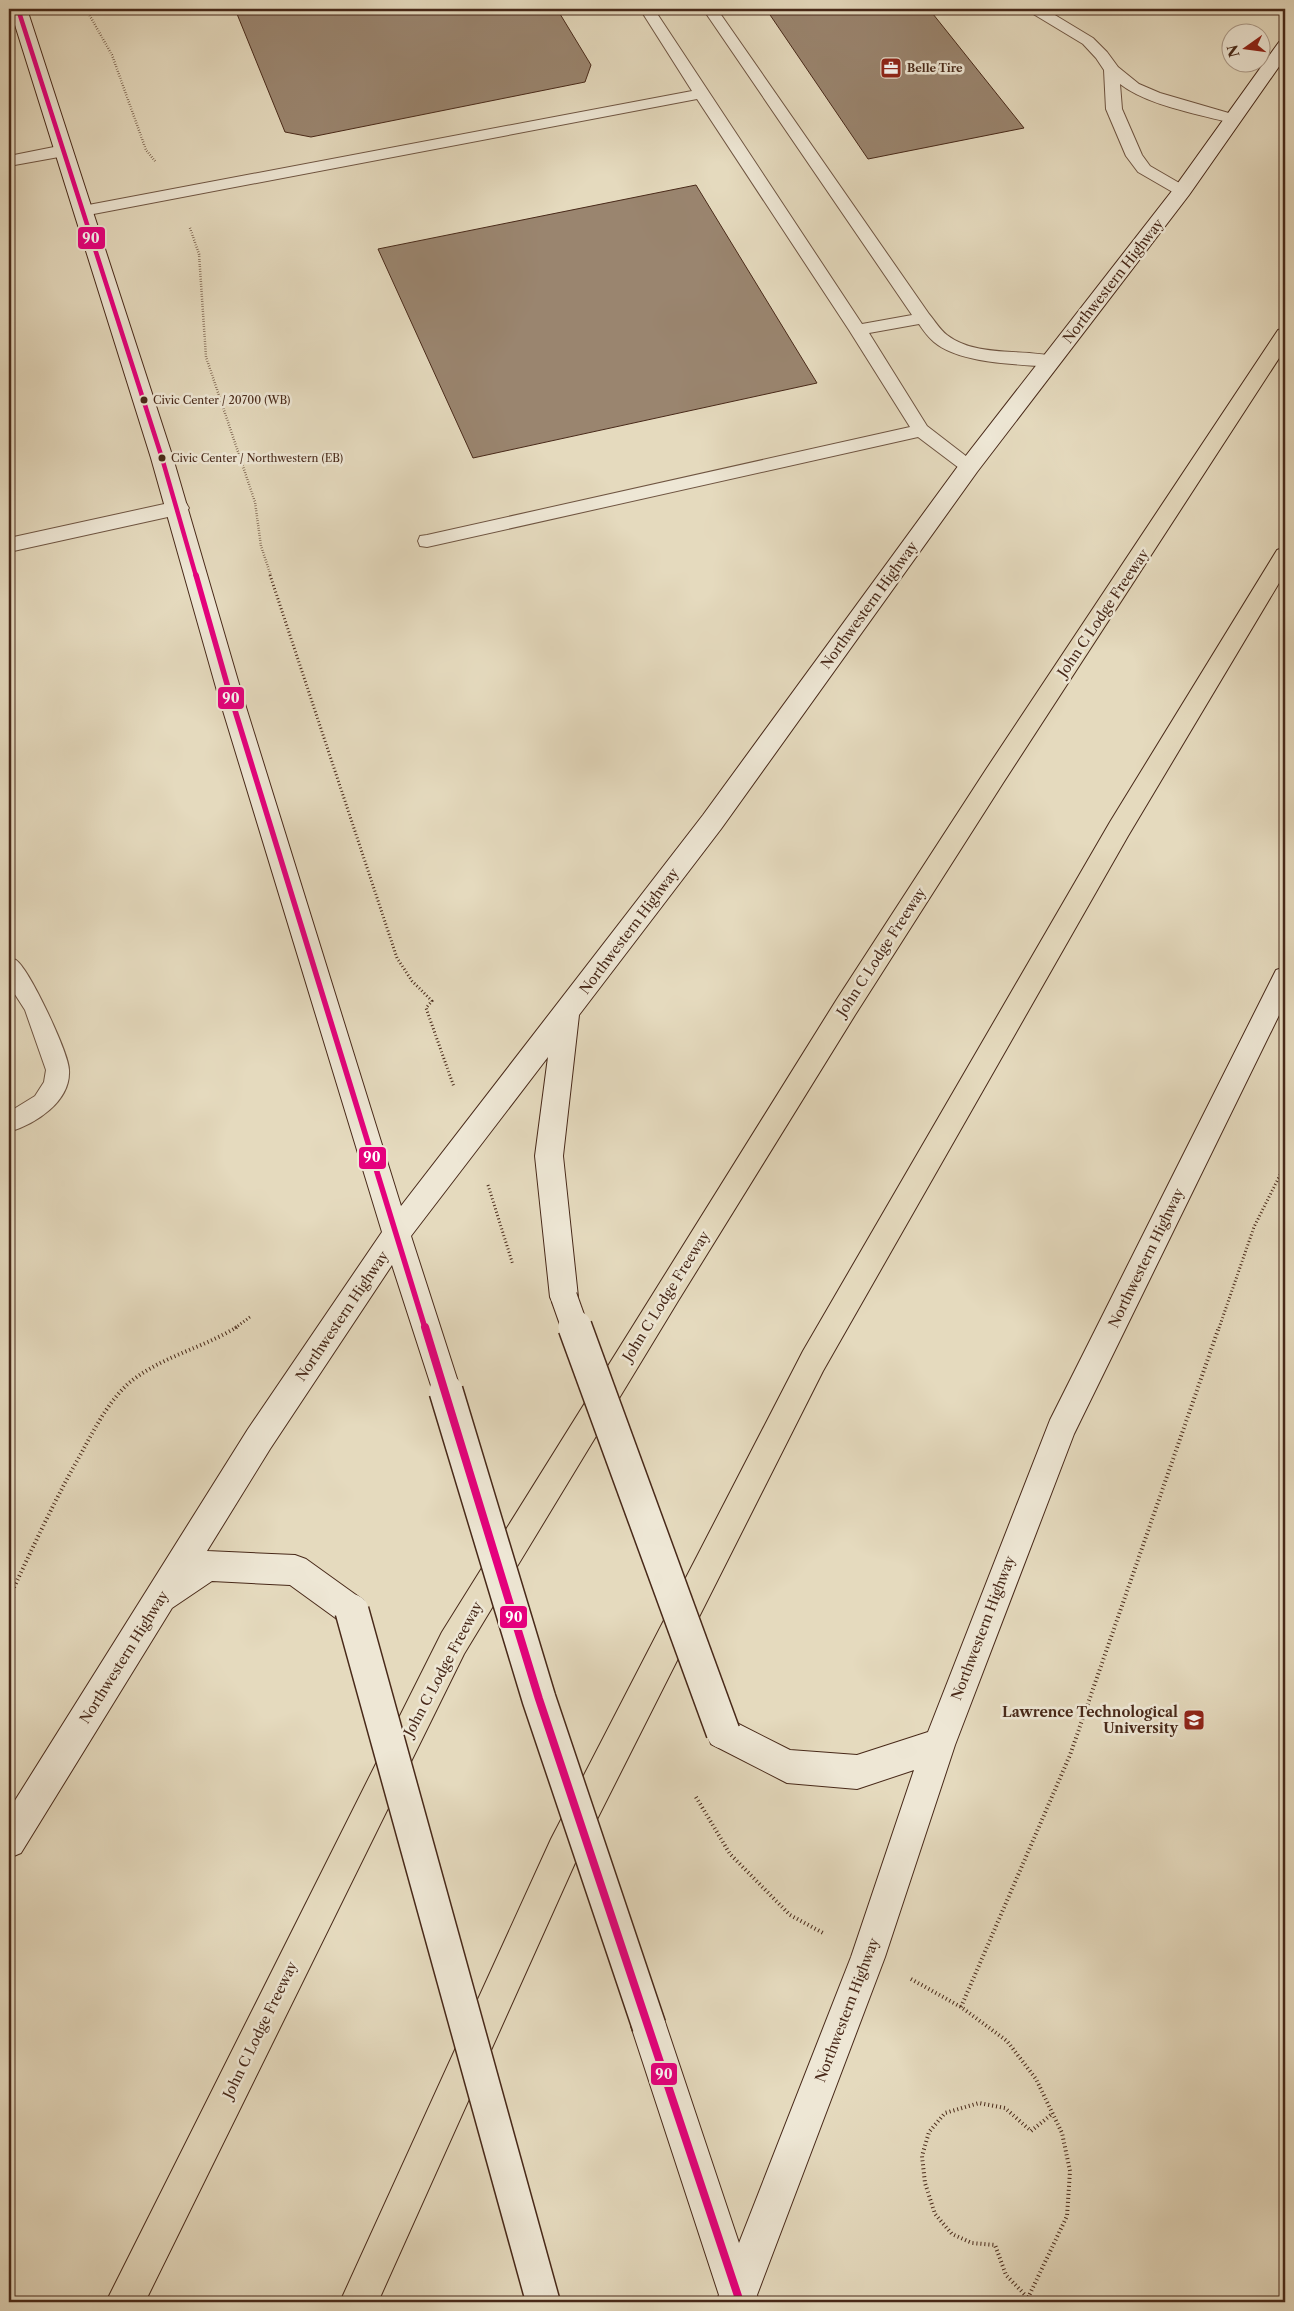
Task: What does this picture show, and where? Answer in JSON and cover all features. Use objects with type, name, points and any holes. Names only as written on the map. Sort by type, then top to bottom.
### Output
[{"type":"highway","name":"John C Lodge Freeway","points":[[125,2302],[453,1643],[840,1016],[994,777],[1285,334]]},
{"type":"highway","points":[[359,2302],[563,1851],[813,1361],[1114,838],[1285,555]]},
{"type":"main road","points":[[18,9],[178,508],[229,691],[358,1114],[446,1391],[539,1699],[649,2026],[738,2300]]},
{"type":"main road","name":"Northwestern Highway","points":[[9,1841],[260,1439],[397,1233],[712,822],[969,467],[1182,191],[1285,46]]},
{"type":"main road","points":[[9,161],[64,151]]},
{"type":"main road","points":[[9,546],[178,508]]},
{"type":"main road","name":"Northwestern Highway","points":[[738,2300],[868,1957],[939,1745],[1061,1430],[1285,977]]},
{"type":"main road","points":[[566,1014],[549,1156],[564,1297],[724,1732],[787,1766],[857,1772],[939,1745]]},
{"type":"main road","points":[[159,1601],[208,1566],[295,1570],[352,1611],[543,2302]]},
{"type":"lane","points":[[647,9],[701,94],[858,330],[921,430],[969,467]]},
{"type":"lane","points":[[710,9],[923,318],[940,338],[959,348],[1003,356],[1051,361]]},
{"type":"lane","points":[[1035,9],[1088,41],[1102,55],[1112,70],[1134,87],[1155,96],[1233,119]]},
{"type":"lane","points":[[1112,70],[1114,109],[1134,156],[1144,170],[1182,191]]},
{"type":"lane","points":[[83,211],[701,94]]},
{"type":"lane","points":[[858,330],[923,318]]},
{"type":"lane","points":[[427,541],[921,430]]},
{"type":"lane","points":[[9,967],[35,1007],[58,1070],[55,1085],[43,1103],[19,1119],[9,1122]]},
{"type":"path","points":[[86,9],[112,55],[146,150],[156,164]]},
{"type":"path","points":[[189,227],[199,254],[206,357],[254,502],[260,546],[397,958],[412,981],[432,1001],[426,1008]]},
{"type":"path","points":[[961,2007],[1070,1755],[1254,1227],[1285,1165]]},
{"type":"path","points":[[9,1598],[68,1476],[106,1408],[138,1377],[171,1359],[235,1330],[250,1318]]},
{"type":"path","points":[[696,1797],[730,1854],[790,1915]]},
{"type":"path","points":[[909,1978],[961,2007],[1007,2041],[1036,2079],[1062,2133],[1070,2171],[1067,2216],[1027,2300],[1006,2275],[994,2245],[972,2243],[952,2234],[935,2214],[924,2183],[922,2156],[929,2132],[945,2112],[979,2103],[996,2106],[1004,2108],[1031,2131],[1052,2114]]},
{"type":"building","points":[[235,9],[557,9],[591,65],[585,82],[311,137],[285,132]]},
{"type":"building","name":"Belle Tire","points":[[766,9],[929,9],[1024,128],[868,159]]},
{"type":"building","points":[[696,185],[817,383],[473,458],[378,249]]},
{"type":"transit line","name":"90","points":[[18,9],[162,458],[229,691],[539,1699],[740,2302]]},
{"type":"place","name":"Belle Tire","points":[[891,68]]},
{"type":"place","name":"Civic Center / 20700 (WB)","points":[[144,400]]},
{"type":"place","name":"Civic Center / Northwestern (EB)","points":[[162,458]]},
{"type":"place","name":"Lawrence Technological University","points":[[1194,1720]]}]
